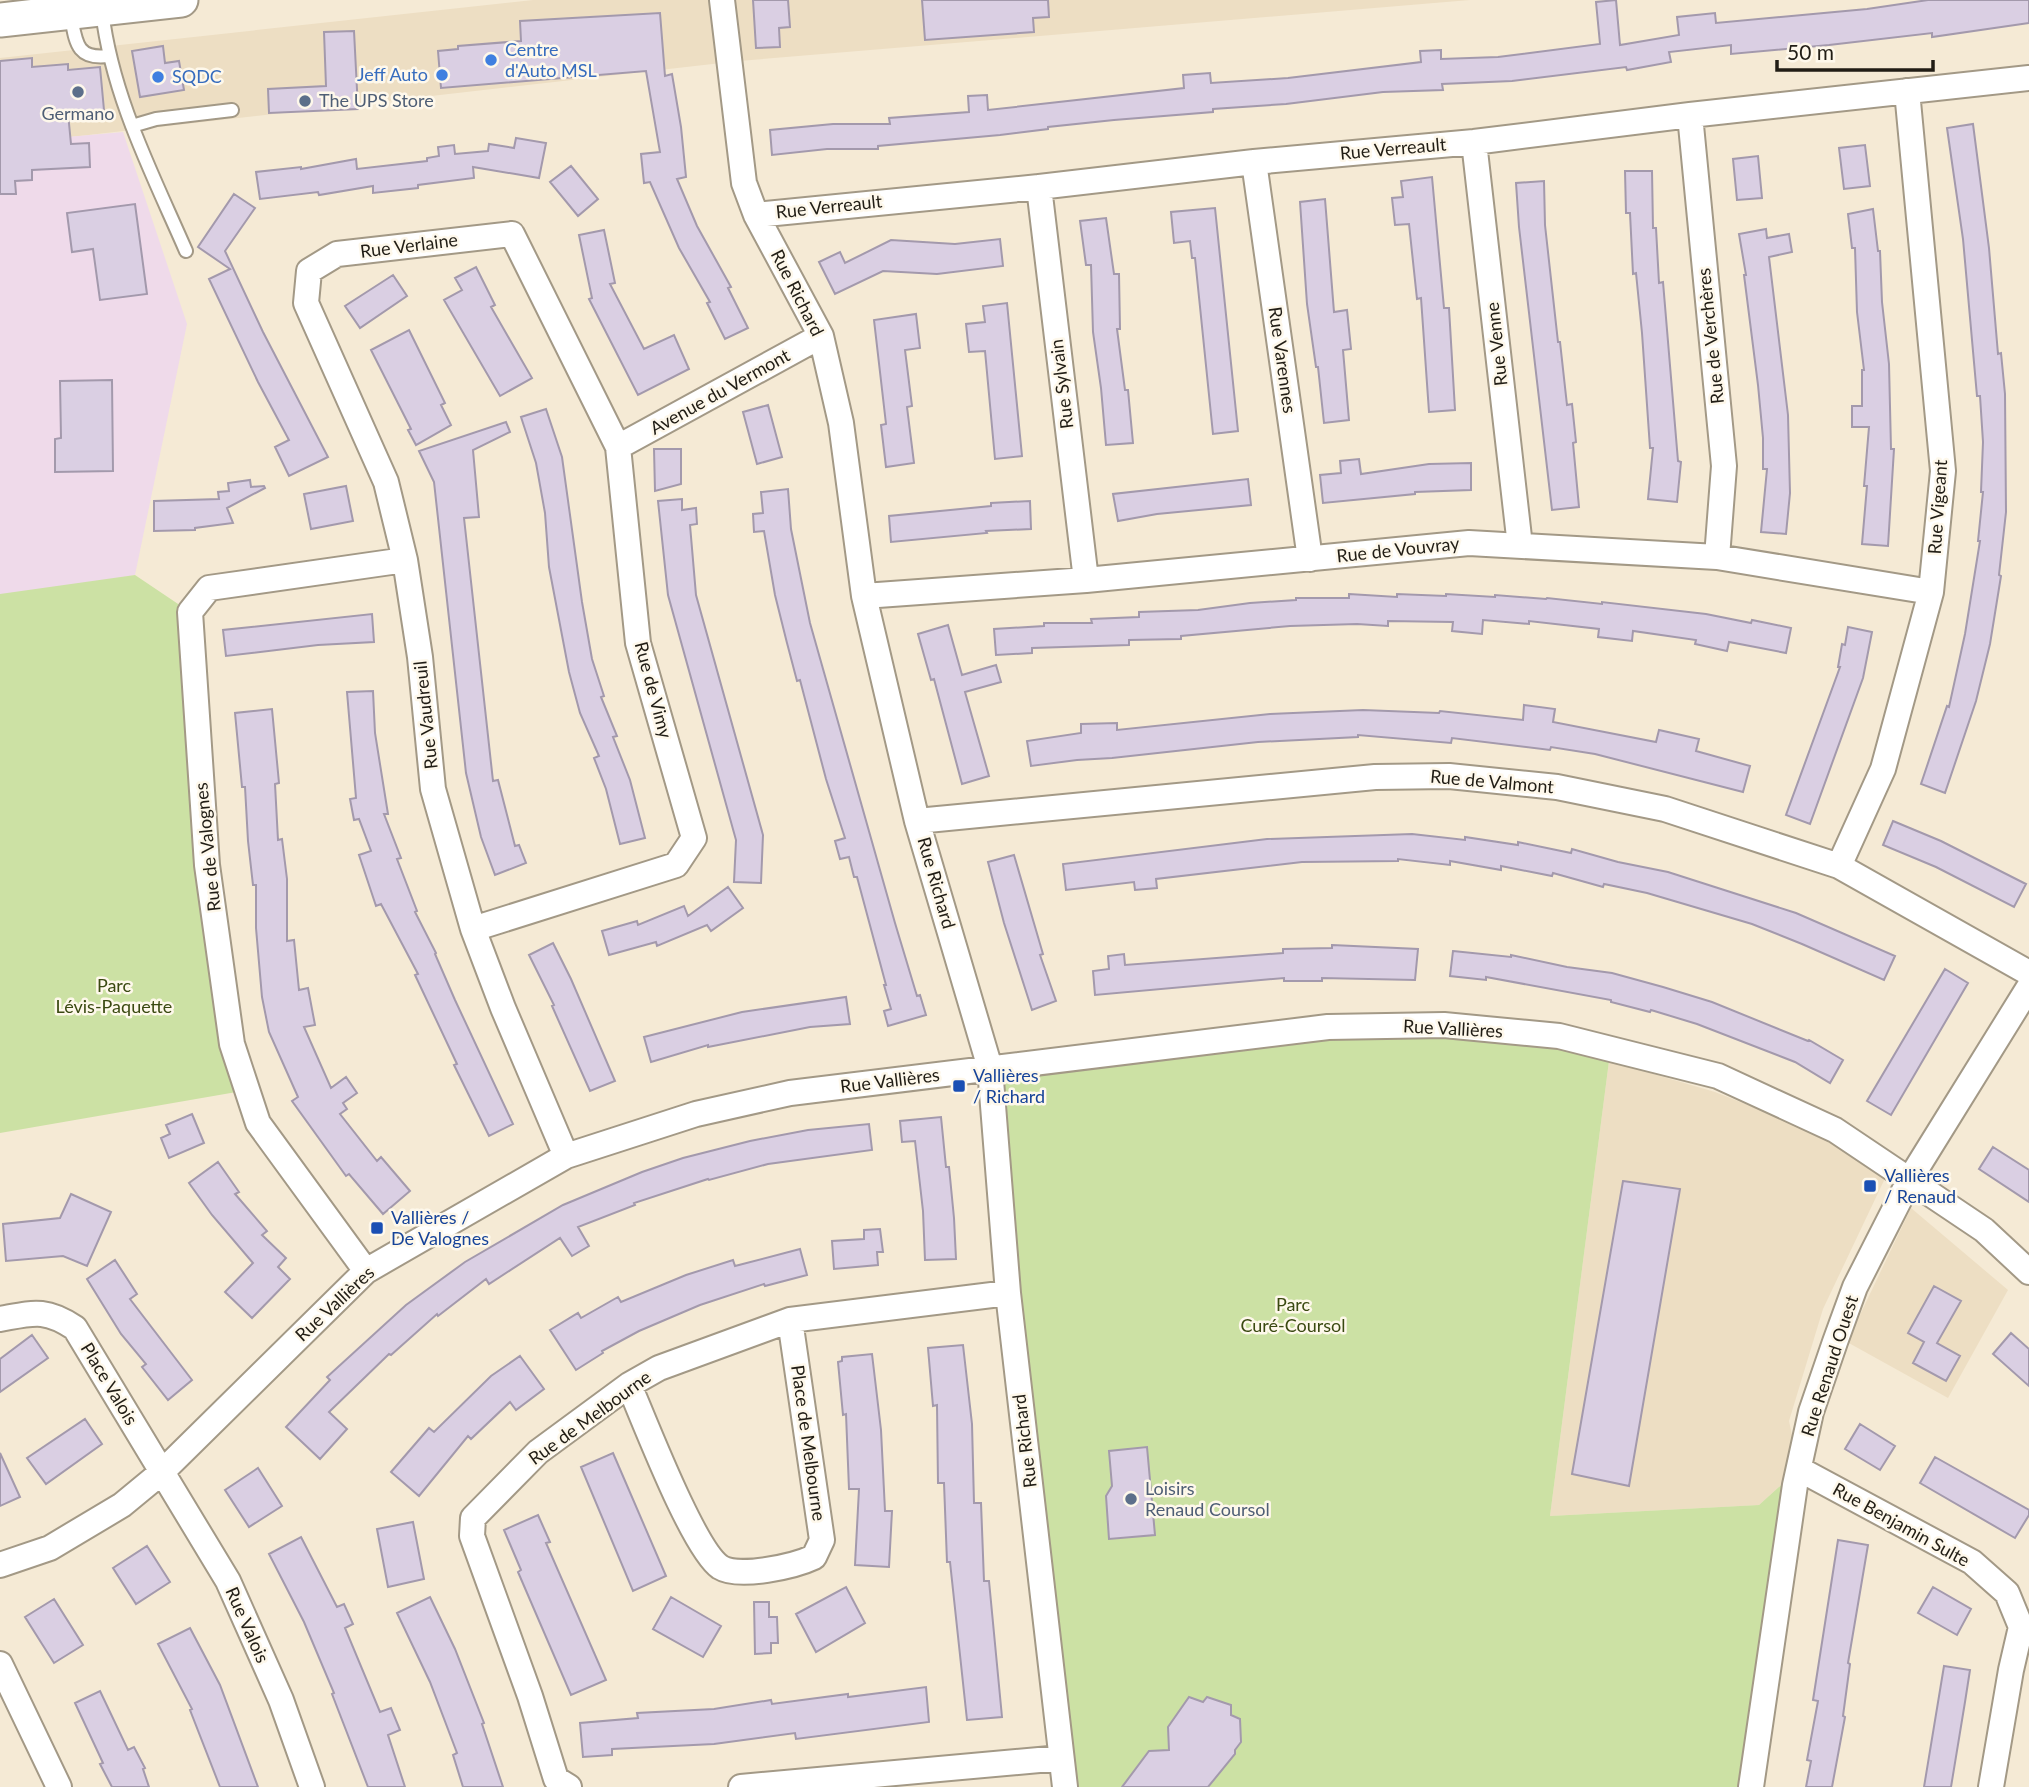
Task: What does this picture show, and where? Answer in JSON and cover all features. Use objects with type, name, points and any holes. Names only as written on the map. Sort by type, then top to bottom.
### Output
[{"type":"main road","points":[[16,13],[86,10],[181,0]]},
{"type":"street","name":"Rue Richard","points":[[722,0],[746,191],[756,215],[821,336],[841,423],[864,596],[918,821],[990,1069],[1008,1293],[1065,1787]]},
{"type":"street","name":"Rue Verreault","points":[[756,215],[1039,187],[1254,162],[1474,142],[2029,78]]},
{"type":"street","name":"Rue Vigeant","points":[[1839,866],[1883,769],[1931,592],[1943,471],[1908,91]]},
{"type":"street","name":"Rue de Verchères","points":[[1690,115],[1724,466],[1717,557]]},
{"type":"street","name":"Rue Venne","points":[[1474,142],[1520,546]]},
{"type":"street","name":"Rue Varennes","points":[[1254,162],[1310,559]]},
{"type":"street","name":"Rue Sylvain","points":[[1039,187],[1086,580]]},
{"type":"street","name":"Rue Verlaine","points":[[309,271],[337,254],[513,234]]},
{"type":"street","name":"Rue de Vimy","points":[[473,929],[676,865],[694,838],[638,643],[618,447],[513,234]]},
{"type":"street","name":"Rue Vaudreuil","points":[[309,271],[306,303],[386,482],[405,559],[420,657],[433,789],[473,929],[503,1008],[566,1156]]},
{"type":"street","name":"Avenue du Vermont","points":[[618,447],[821,336]]},
{"type":"street","name":"Rue de Vouvray","points":[[864,596],[1086,580],[1469,544],[1717,557],[1931,592]]},
{"type":"street","name":"Rue de Valognes","points":[[366,1271],[258,1123],[232,1044],[207,864],[190,612],[209,588],[405,559]]},
{"type":"street","name":"Rue de Valmont","points":[[918,821],[1375,777],[1449,776],[1557,787],[1665,809],[1839,866],[2029,973]]},
{"type":"street","name":"Rue Renaud Ouest","points":[[1751,1787],[1799,1469],[1811,1412],[1855,1287],[1910,1179],[2029,987]]},
{"type":"street","name":"Rue Vallières","points":[[0,1565],[50,1548],[122,1505],[162,1472],[366,1271],[566,1156],[696,1114],[790,1093],[1328,1027],[1444,1025],[1559,1036],[1718,1076],[1835,1130],[1984,1230],[2029,1272]]},
{"type":"street","name":"Rue de Melbourne","points":[[569,1787],[556,1779],[530,1696],[472,1536],[473,1518],[538,1452],[629,1385],[659,1368],[790,1320],[1008,1293]]},
{"type":"street","name":"Place Valois","points":[[0,1319],[33,1313],[57,1316],[75,1328],[162,1472]]},
{"type":"street","name":"Place de Melbourne","points":[[629,1385],[698,1542],[720,1566],[734,1572],[798,1565],[814,1557],[821,1540],[790,1320]]},
{"type":"street","name":"Rue Benjamin Sulte","points":[[1799,1469],[1972,1562],[2007,1593],[2021,1627],[1991,1787]]},
{"type":"street","name":"Rue Valois","points":[[162,1472],[228,1581],[281,1700],[312,1787]]},
{"type":"street","points":[[0,1664],[60,1787]]},
{"type":"street","points":[[741,1787],[1061,1758]]},
{"type":"lane","points":[[86,10],[80,50],[87,55],[108,55]]},
{"type":"lane","points":[[86,10],[108,55],[132,126],[186,251]]},
{"type":"lane","points":[[132,126],[156,119],[232,110]]},
{"type":"shaded area","points":[[533,0],[1470,0],[739,61],[0,145],[0,58]]},
{"type":"shaded area","points":[[123,132],[187,324],[135,575],[0,601],[0,143]]},
{"type":"shaded area","points":[[1609,1061],[1715,1092],[1806,1128],[1888,1172],[1823,1309],[1789,1421],[1799,1469],[1759,1505],[1550,1516]]},
{"type":"shaded area","points":[[1911,1208],[2008,1290],[1948,1398],[1847,1342]]},
{"type":"green space","name":"Parc Lévis-Paquette","points":[[135,575],[190,612],[232,1044],[248,1090],[0,1133],[0,594]]},
{"type":"green space","name":"Parc Curé-Coursol","points":[[1328,1027],[1559,1036],[1609,1061],[1550,1516],[1759,1505],[1799,1469],[1751,1787],[1065,1787],[990,1068]]},
{"type":"building","points":[[753,0],[788,0],[790,27],[779,28],[780,47],[756,48]]},
{"type":"building","points":[[922,0],[1048,0],[1049,17],[1033,18],[1034,32],[925,40]]},
{"type":"building","points":[[1616,0],[1620,45],[1679,35],[1677,17],[1715,13],[1716,23],[1867,9],[1928,0],[2029,0],[2029,23],[1932,37],[1932,33],[1731,54],[1731,45],[1669,52],[1671,62],[1627,70],[1626,67],[1512,81],[1442,84],[1443,90],[1383,92],[1286,104],[1213,109],[1213,112],[878,146],[878,149],[827,149],[772,155],[770,130],[833,124],[890,124],[889,118],[969,112],[968,96],[987,95],[988,110],[1184,88],[1183,75],[1210,73],[1211,83],[1288,78],[1421,62],[1420,51],[1441,50],[1441,59],[1498,57],[1600,44],[1596,2]]},
{"type":"building","points":[[660,13],[665,76],[672,74],[681,127],[686,177],[677,179],[697,226],[731,287],[728,288],[748,328],[725,339],[707,303],[710,302],[679,248],[650,182],[644,183],[641,154],[660,152],[646,71],[441,88],[438,51],[458,49],[458,46],[521,41],[520,21]]},
{"type":"building","points":[[354,31],[358,109],[269,113],[268,89],[326,86],[324,32]]},
{"type":"building","points":[[163,46],[165,63],[179,61],[184,90],[140,97],[132,51]]},
{"type":"building","points":[[32,58],[32,67],[68,64],[68,70],[100,67],[104,110],[68,113],[71,144],[89,143],[90,167],[32,170],[32,180],[15,181],[16,194],[0,194],[0,61]]},
{"type":"building","points":[[1973,124],[1989,248],[1998,354],[2001,353],[2005,394],[2006,512],[2001,576],[1990,644],[1976,701],[1945,793],[1921,784],[1947,706],[1949,707],[1965,634],[1980,541],[1983,492],[1980,396],[1977,396],[1963,239],[1947,128]]},
{"type":"building","points":[[516,138],[546,143],[539,178],[473,167],[474,178],[418,185],[418,188],[373,193],[373,186],[319,195],[318,192],[260,199],[256,172],[301,169],[356,159],[357,169],[427,161],[427,158],[439,156],[438,147],[454,145],[455,154],[488,151],[489,144],[514,148]]},
{"type":"building","points":[[1865,145],[1870,186],[1844,189],[1839,148]]},
{"type":"building","points":[[1758,156],[1762,198],[1737,200],[1733,159]]},
{"type":"building","points":[[571,166],[598,199],[578,216],[550,182]]},
{"type":"building","points":[[1625,171],[1652,171],[1653,228],[1656,228],[1659,283],[1663,282],[1678,461],[1681,462],[1677,502],[1648,499],[1653,448],[1650,448],[1642,333],[1636,273],[1633,274],[1630,213],[1626,213]]},
{"type":"building","points":[[1432,177],[1444,308],[1449,308],[1455,410],[1429,412],[1421,298],[1417,299],[1409,224],[1395,225],[1392,198],[1403,197],[1401,181]]},
{"type":"building","points":[[1544,181],[1545,225],[1558,342],[1567,405],[1572,404],[1579,507],[1552,510],[1516,183]]},
{"type":"building","points":[[234,194],[255,208],[225,251],[263,332],[328,457],[289,476],[275,447],[289,440],[209,279],[230,269],[198,247]]},
{"type":"building","points":[[1325,199],[1334,312],[1347,310],[1351,349],[1343,350],[1349,420],[1324,423],[1307,304],[1300,202]]},
{"type":"building","points":[[135,204],[147,294],[100,300],[93,249],[72,252],[67,213]]},
{"type":"building","points":[[1215,208],[1238,431],[1213,434],[1195,258],[1192,258],[1190,241],[1174,243],[1171,212]]},
{"type":"building","points":[[1873,209],[1880,251],[1889,364],[1891,449],[1894,449],[1888,546],[1862,544],[1869,427],[1852,427],[1852,406],[1862,406],[1864,370],[1857,312],[1855,248],[1852,248],[1848,214]]},
{"type":"building","points":[[1106,218],[1114,274],[1119,274],[1120,329],[1117,329],[1125,390],[1128,390],[1133,443],[1106,445],[1093,332],[1091,265],[1086,265],[1080,221]]},
{"type":"building","points":[[1766,229],[1767,238],[1789,234],[1792,252],[1769,257],[1788,415],[1790,493],[1786,534],[1761,532],[1767,469],[1763,469],[1758,385],[1739,234]]},
{"type":"building","points":[[604,230],[615,283],[610,284],[644,349],[674,335],[689,369],[638,395],[589,299],[592,298],[579,235]]},
{"type":"building","points":[[1000,239],[1003,266],[937,274],[883,271],[835,294],[819,262],[840,252],[845,263],[891,240],[955,244]]},
{"type":"building","points":[[476,267],[495,305],[491,307],[532,378],[500,396],[444,300],[462,290],[455,278]]},
{"type":"building","points":[[393,275],[407,296],[360,328],[345,306]]},
{"type":"building","points":[[1007,303],[1022,456],[995,459],[985,351],[969,352],[966,324],[985,322],[983,306]]},
{"type":"building","points":[[916,314],[920,348],[905,350],[912,406],[907,407],[914,463],[886,467],[881,425],[886,424],[874,320]]},
{"type":"building","points":[[409,330],[445,403],[441,405],[451,425],[416,445],[408,430],[411,429],[371,350]]},
{"type":"building","points":[[112,380],[113,471],[55,472],[55,439],[61,438],[60,381]]},
{"type":"building","points":[[768,405],[782,457],[757,464],[743,412]]},
{"type":"building","points":[[546,409],[562,457],[592,659],[604,696],[601,697],[617,736],[613,737],[630,780],[645,838],[620,844],[606,789],[594,758],[599,756],[580,713],[569,672],[549,567],[545,513],[536,463],[521,417]]},
{"type":"building","points":[[506,422],[510,432],[473,450],[479,517],[464,518],[493,781],[498,780],[515,846],[519,845],[526,863],[495,875],[481,837],[466,773],[434,482],[419,451]]},
{"type":"building","points":[[654,449],[681,449],[681,484],[655,491]]},
{"type":"building","points":[[1359,459],[1361,474],[1429,464],[1471,463],[1471,490],[1415,492],[1323,503],[1320,475],[1341,473],[1340,461]]},
{"type":"building","points":[[1248,479],[1251,505],[1157,514],[1118,521],[1113,494]]},
{"type":"building","points":[[250,480],[251,487],[265,488],[227,508],[233,523],[195,530],[154,531],[154,501],[219,499],[218,492],[229,491],[228,483]]},
{"type":"building","points":[[346,486],[353,521],[311,529],[304,494]]},
{"type":"building","points":[[788,489],[791,529],[810,623],[895,923],[917,996],[920,995],[926,1015],[888,1026],[884,1011],[891,1009],[886,985],[857,877],[854,877],[849,857],[840,859],[835,841],[845,838],[826,779],[800,680],[797,681],[775,595],[764,531],[754,532],[753,514],[763,513],[761,492]]},
{"type":"building","points":[[682,499],[682,510],[696,508],[697,524],[690,525],[696,595],[763,835],[761,883],[734,882],[736,840],[668,595],[658,501]]},
{"type":"building","points":[[1030,501],[1031,529],[986,531],[987,533],[891,542],[889,516],[991,506],[991,503]]},
{"type":"building","points":[[1349,594],[1397,597],[1397,594],[1495,595],[1602,602],[1706,614],[1751,623],[1752,620],[1791,628],[1786,653],[1729,642],[1727,651],[1695,644],[1696,640],[1633,631],[1632,641],[1598,637],[1599,629],[1529,621],[1529,624],[1483,620],[1482,634],[1452,631],[1453,622],[1388,621],[1388,626],[1290,626],[1181,636],[1181,639],[1129,640],[1129,645],[1032,648],[1032,653],[996,655],[994,629],[1044,626],[1044,623],[1092,623],[1091,619],[1139,617],[1139,612],[1198,610],[1296,598],[1349,598]]},
{"type":"building","points":[[372,614],[374,642],[318,645],[226,656],[223,630]]},
{"type":"building","points":[[948,625],[962,675],[996,665],[1001,682],[965,692],[989,776],[962,784],[934,679],[931,680],[918,634]]},
{"type":"building","points":[[1848,627],[1872,632],[1863,678],[1810,824],[1786,815],[1840,667],[1842,644],[1845,645]]},
{"type":"building","points":[[373,691],[375,733],[388,814],[384,814],[401,858],[397,859],[417,911],[415,912],[513,1124],[489,1136],[454,1065],[457,1064],[415,975],[418,974],[381,904],[376,906],[359,855],[371,851],[359,819],[354,820],[350,799],[356,798],[347,692]]},
{"type":"building","points":[[1524,705],[1555,709],[1553,722],[1656,742],[1659,730],[1699,739],[1696,751],[1750,766],[1743,792],[1595,754],[1452,738],[1451,743],[1358,735],[1258,742],[1031,766],[1027,741],[1081,733],[1081,724],[1117,723],[1117,730],[1270,714],[1363,710],[1440,711],[1523,720]]},
{"type":"building","points":[[272,709],[279,783],[275,784],[278,840],[282,839],[287,879],[287,941],[294,940],[299,990],[308,988],[315,1025],[304,1027],[331,1088],[346,1077],[357,1093],[343,1103],[347,1109],[340,1114],[377,1161],[381,1157],[410,1191],[383,1214],[349,1174],[346,1176],[292,1101],[298,1097],[269,1032],[262,997],[256,928],[256,885],[253,885],[245,787],[242,787],[235,713]]},
{"type":"building","points":[[1893,821],[1941,841],[2026,884],[2014,907],[1936,867],[1883,845]]},
{"type":"building","points":[[1412,834],[1465,840],[1465,837],[1518,845],[1518,842],[1571,853],[1572,849],[1668,872],[1796,913],[1895,956],[1884,980],[1752,924],[1647,893],[1604,884],[1603,887],[1553,873],[1552,876],[1501,866],[1501,870],[1450,861],[1450,865],[1398,859],[1302,862],[1156,879],[1157,888],[1135,890],[1134,882],[1066,890],[1063,864],[1267,839]]},
{"type":"building","points":[[1014,855],[1043,954],[1040,955],[1056,1001],[1032,1010],[988,862]]},
{"type":"building","points":[[728,887],[743,908],[711,931],[707,925],[657,946],[656,942],[609,955],[602,931],[637,921],[638,925],[684,906],[688,916]]},
{"type":"building","points":[[553,943],[615,1081],[590,1091],[552,1006],[554,1005],[529,955]]},
{"type":"building","points":[[1332,945],[1418,949],[1415,980],[1322,978],[1322,981],[1284,981],[1284,978],[1095,995],[1093,971],[1109,969],[1108,956],[1124,954],[1125,965],[1283,953],[1283,949],[1332,948]]},
{"type":"building","points":[[1453,951],[1511,955],[1612,973],[1663,987],[1712,1002],[1809,1040],[1843,1060],[1830,1083],[1795,1062],[1697,1024],[1651,1010],[1650,1012],[1611,1000],[1486,977],[1486,980],[1450,976]]},
{"type":"building","points":[[1945,969],[1968,983],[1891,1115],[1867,1101]]},
{"type":"building","points":[[846,997],[850,1024],[810,1027],[708,1045],[651,1062],[644,1037],[742,1012]]},
{"type":"building","points":[[192,1114],[204,1143],[169,1158],[161,1138],[170,1134],[166,1125]]},
{"type":"building","points":[[941,1117],[946,1167],[949,1167],[956,1259],[925,1260],[923,1211],[915,1141],[902,1142],[900,1121]]},
{"type":"building","points":[[869,1124],[872,1150],[768,1164],[708,1179],[634,1203],[635,1205],[578,1227],[589,1246],[572,1256],[560,1238],[489,1284],[486,1279],[438,1316],[437,1314],[389,1354],[329,1412],[347,1429],[320,1459],[286,1427],[330,1380],[327,1377],[406,1305],[465,1262],[563,1205],[683,1158],[808,1130]]},
{"type":"building","points":[[1993,1147],[2029,1170],[2029,1202],[1979,1169]]},
{"type":"building","points":[[218,1162],[239,1192],[235,1194],[267,1231],[262,1235],[286,1258],[278,1267],[290,1279],[252,1318],[225,1292],[253,1263],[189,1183]]},
{"type":"building","points":[[1623,1181],[1680,1189],[1629,1486],[1572,1474]]},
{"type":"building","points":[[71,1194],[111,1212],[87,1266],[63,1256],[6,1261],[3,1224],[60,1218]]},
{"type":"building","points":[[880,1229],[883,1252],[877,1252],[878,1265],[834,1269],[832,1241],[864,1239],[864,1230]]},
{"type":"building","points":[[800,1249],[807,1275],[765,1286],[764,1284],[700,1305],[639,1331],[602,1351],[603,1353],[576,1370],[550,1330],[578,1313],[581,1318],[618,1297],[621,1302],[686,1275],[733,1260],[735,1266]]},
{"type":"building","points":[[115,1260],[137,1294],[130,1299],[192,1380],[168,1400],[142,1367],[146,1364],[121,1334],[87,1279]]},
{"type":"building","points":[[1934,1286],[1961,1301],[1937,1343],[1960,1356],[1946,1381],[1913,1363],[1924,1342],[1908,1333]]},
{"type":"building","points":[[2011,1333],[2029,1349],[2029,1386],[1993,1354]]},
{"type":"building","points":[[32,1335],[48,1358],[0,1392],[0,1359]]},
{"type":"building","points":[[963,1345],[972,1424],[974,1503],[981,1503],[984,1581],[989,1581],[1002,1717],[967,1720],[950,1562],[947,1562],[944,1483],[938,1483],[937,1405],[933,1406],[928,1348]]},
{"type":"building","points":[[872,1354],[881,1430],[885,1511],[892,1511],[889,1567],[855,1565],[859,1489],[849,1489],[846,1414],[843,1415],[838,1362],[842,1361],[842,1357]]},
{"type":"building","points":[[520,1356],[544,1389],[516,1410],[510,1402],[471,1439],[468,1436],[419,1496],[391,1472],[429,1428],[434,1432],[491,1376]]},
{"type":"building","points":[[85,1419],[102,1444],[46,1484],[27,1458]]},
{"type":"building","points":[[1860,1424],[1895,1446],[1880,1470],[1845,1449]]},
{"type":"building","points":[[1147,1447],[1155,1535],[1109,1539],[1106,1496],[1112,1486],[1109,1451]]},
{"type":"building","points":[[0,1453],[20,1497],[0,1506]]},
{"type":"building","points":[[613,1453],[666,1576],[633,1591],[581,1467]]},
{"type":"building","points":[[1935,1457],[2029,1510],[2029,1515],[2015,1538],[1920,1483]]},
{"type":"building","points":[[258,1468],[282,1506],[249,1527],[225,1490]]},
{"type":"building","points":[[538,1515],[550,1542],[546,1543],[606,1680],[571,1695],[518,1572],[521,1570],[504,1530]]},
{"type":"building","points":[[413,1522],[424,1579],[388,1587],[377,1529]]},
{"type":"building","points":[[301,1537],[337,1607],[344,1604],[353,1624],[345,1628],[380,1712],[391,1708],[400,1730],[388,1735],[405,1787],[368,1787],[332,1694],[334,1693],[304,1622],[269,1554]]},
{"type":"building","points":[[1838,1540],[1868,1545],[1848,1663],[1845,1717],[1832,1787],[1806,1787],[1811,1761],[1807,1760],[1818,1701],[1813,1700]]},
{"type":"building","points":[[147,1546],[170,1582],[136,1604],[113,1568]]},
{"type":"building","points":[[846,1587],[865,1623],[816,1652],[796,1614]]},
{"type":"building","points":[[1933,1587],[1971,1609],[1957,1635],[1918,1613]]},
{"type":"building","points":[[430,1597],[455,1649],[484,1723],[482,1724],[503,1787],[463,1787],[453,1755],[457,1753],[430,1682],[397,1613]]},
{"type":"building","points":[[671,1597],[721,1626],[703,1657],[653,1629]]},
{"type":"building","points":[[54,1599],[83,1645],[54,1663],[25,1617]]},
{"type":"building","points":[[754,1602],[769,1602],[769,1617],[777,1617],[778,1643],[771,1643],[771,1653],[755,1654]]},
{"type":"building","points":[[190,1628],[220,1685],[258,1787],[220,1787],[190,1710],[192,1709],[158,1644]]},
{"type":"building","points":[[1944,1666],[1970,1670],[1951,1787],[1924,1787]]},
{"type":"building","points":[[926,1687],[929,1722],[796,1739],[795,1733],[714,1744],[612,1749],[612,1755],[583,1757],[580,1723],[638,1718],[637,1713],[714,1709],[771,1700],[772,1704]]},
{"type":"building","points":[[100,1691],[128,1750],[134,1747],[145,1768],[143,1769],[149,1787],[112,1787],[100,1764],[103,1763],[75,1703]]},
{"type":"building","points":[[1189,1697],[1203,1702],[1207,1697],[1231,1705],[1231,1715],[1240,1719],[1241,1742],[1235,1754],[1208,1787],[1122,1787],[1149,1751],[1169,1750],[1168,1727]]},
{"type":"place","name":"Centre d'Auto MSL","points":[[491,60]]},
{"type":"place","name":"Jeff Auto","points":[[442,75]]},
{"type":"place","name":"SQDC","points":[[158,77]]},
{"type":"place","name":"Germano","points":[[78,92]]},
{"type":"place","name":"The UPS Store","points":[[305,101]]},
{"type":"place","name":"Vallières / Richard","points":[[959,1086]]},
{"type":"place","name":"Vallières / Renaud","points":[[1870,1186]]},
{"type":"place","name":"Vallières / De Valognes","points":[[377,1228]]},
{"type":"place","name":"Loisirs Renaud Coursol","points":[[1131,1499]]}]
